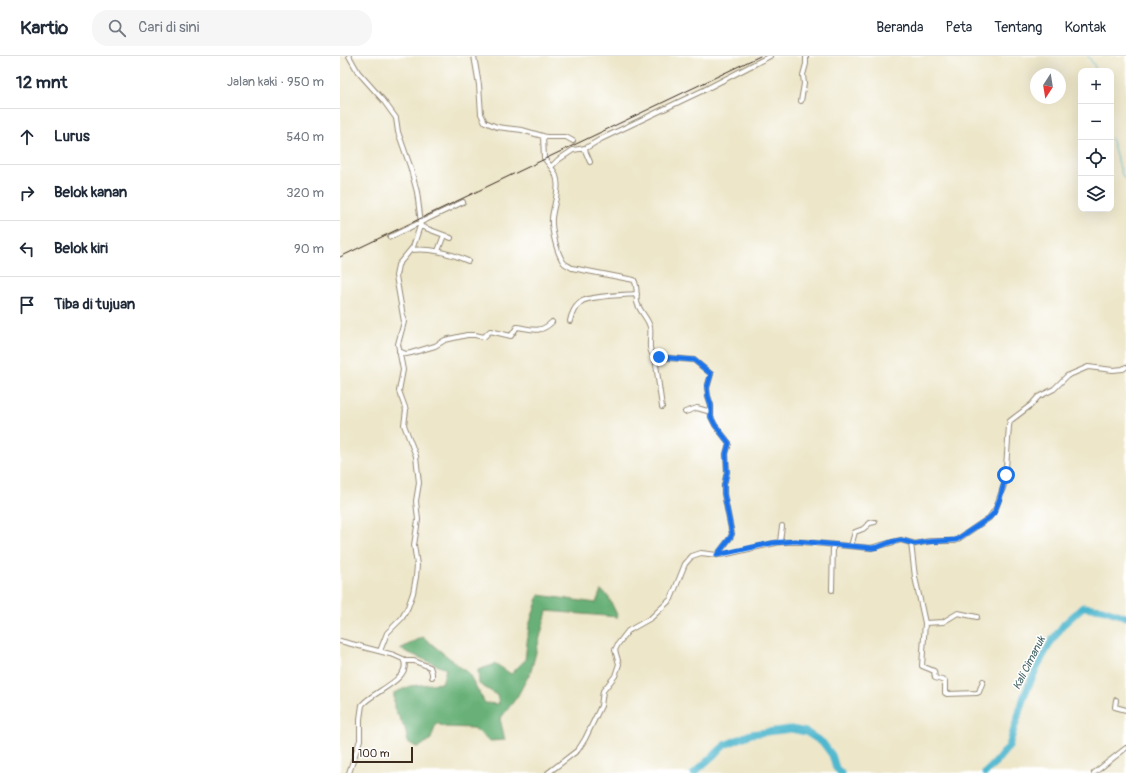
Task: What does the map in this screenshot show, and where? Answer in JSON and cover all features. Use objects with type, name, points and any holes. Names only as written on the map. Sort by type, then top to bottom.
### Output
[{"type":"street","points":[[349,56],[358,72],[383,100],[396,118],[398,132],[417,192],[420,225],[411,250],[398,265],[396,276],[404,322],[399,338],[399,351],[403,370],[399,391],[406,410],[404,425],[416,456],[419,483],[416,501],[418,520],[414,545],[417,565],[413,593],[408,607],[402,618],[387,633],[380,651]]},
{"type":"street","points":[[474,56],[479,85],[481,114],[485,122],[497,127],[522,130],[543,136],[554,138],[566,137],[573,141]]},
{"type":"street","points":[[551,167],[558,160],[573,150],[584,148],[608,135],[704,90],[770,56]]},
{"type":"street","points":[[801,101],[804,84],[802,75],[806,64],[806,56]]},
{"type":"street","points":[[543,136],[544,158],[558,179],[552,218],[552,228],[559,255],[563,262],[572,268],[632,279],[636,282],[639,306],[650,327],[650,348],[652,355],[655,357],[662,407]]},
{"type":"street","points":[[584,148],[590,162]]},
{"type":"street","points":[[390,237],[420,225],[463,202]]},
{"type":"street","points":[[420,225],[452,238]]},
{"type":"street","points":[[438,251],[444,236]]},
{"type":"street","points":[[411,250],[427,249],[438,251],[457,256],[468,261]]},
{"type":"street","points":[[570,321],[573,313],[581,302],[591,299],[637,294]]},
{"type":"street","points":[[399,351],[408,353],[435,346],[445,340],[467,335],[484,337],[490,331],[511,336],[517,327],[539,330],[546,328],[552,322]]},
{"type":"street","points":[[655,357],[694,360],[710,372],[711,375],[707,388],[711,405],[711,417],[715,425],[729,443],[726,454],[727,472],[724,485],[724,494],[732,534],[717,555]]},
{"type":"street","points":[[548,773],[578,750],[585,739],[601,706],[603,691],[616,676],[619,664],[615,650],[625,634],[651,618],[671,599],[686,564],[692,556],[701,553],[717,555],[780,542],[878,547],[901,540],[915,544],[930,541],[955,541],[992,515],[1000,498],[1005,482],[1009,424],[1038,397],[1054,389],[1067,376],[1086,367],[1118,370],[1126,367]]},
{"type":"street","points":[[685,412],[697,408],[711,412]]},
{"type":"street","points":[[851,546],[855,532],[863,529],[870,523],[876,522]]},
{"type":"street","points":[[780,542],[782,526]]},
{"type":"street","points":[[911,543],[915,577],[925,623],[922,666],[934,671],[935,678],[946,681],[946,693],[977,693],[979,692],[983,681]]},
{"type":"street","points":[[832,590],[833,545]]},
{"type":"street","points":[[925,623],[943,622],[958,614],[977,617]]},
{"type":"street","points":[[340,641],[394,655],[405,661],[414,661],[430,667],[432,677]]},
{"type":"street","points":[[349,773],[360,740],[362,705],[399,678],[405,670],[405,661]]},
{"type":"street","points":[[1116,700],[1116,707],[1126,710]]},
{"type":"street","points":[[1094,773],[1126,748]]},
{"type":"green space","points":[[601,590],[608,596],[618,617],[547,611],[531,671],[517,697],[500,719],[505,740],[490,741],[474,728],[445,727],[436,723],[431,739],[418,748],[408,742],[405,728],[394,708],[394,693],[410,686],[442,683],[446,669],[400,649],[423,637],[469,674],[485,703],[499,704],[497,695],[479,684],[478,670],[496,664],[511,674],[525,660],[529,626],[539,595],[596,603]]},
{"type":"waterway","points":[[1088,56],[1095,68]]},
{"type":"waterway","points":[[1112,140],[1122,175],[1126,180]]},
{"type":"waterway","name":"Kali Cimanuk","points":[[985,773],[1009,746],[1024,696],[1038,665],[1051,642],[1064,624],[1083,607],[1102,609],[1126,617]]},
{"type":"waterway","name":"Kali Cimanuk","points":[[694,773],[725,745],[751,734],[791,729],[806,732],[823,743],[832,755],[836,768],[841,773]]},
{"type":"railway","points":[[340,257],[760,56]]},
{"type":"route","points":[[659,357],[694,360],[711,374],[707,391],[711,405],[711,417],[715,425],[729,443],[726,454],[727,472],[724,485],[724,494],[732,532],[732,536],[717,555],[772,543],[795,541],[872,548],[901,540],[905,540],[912,544],[930,541],[953,542],[994,513],[1004,487],[1006,475]]}]
